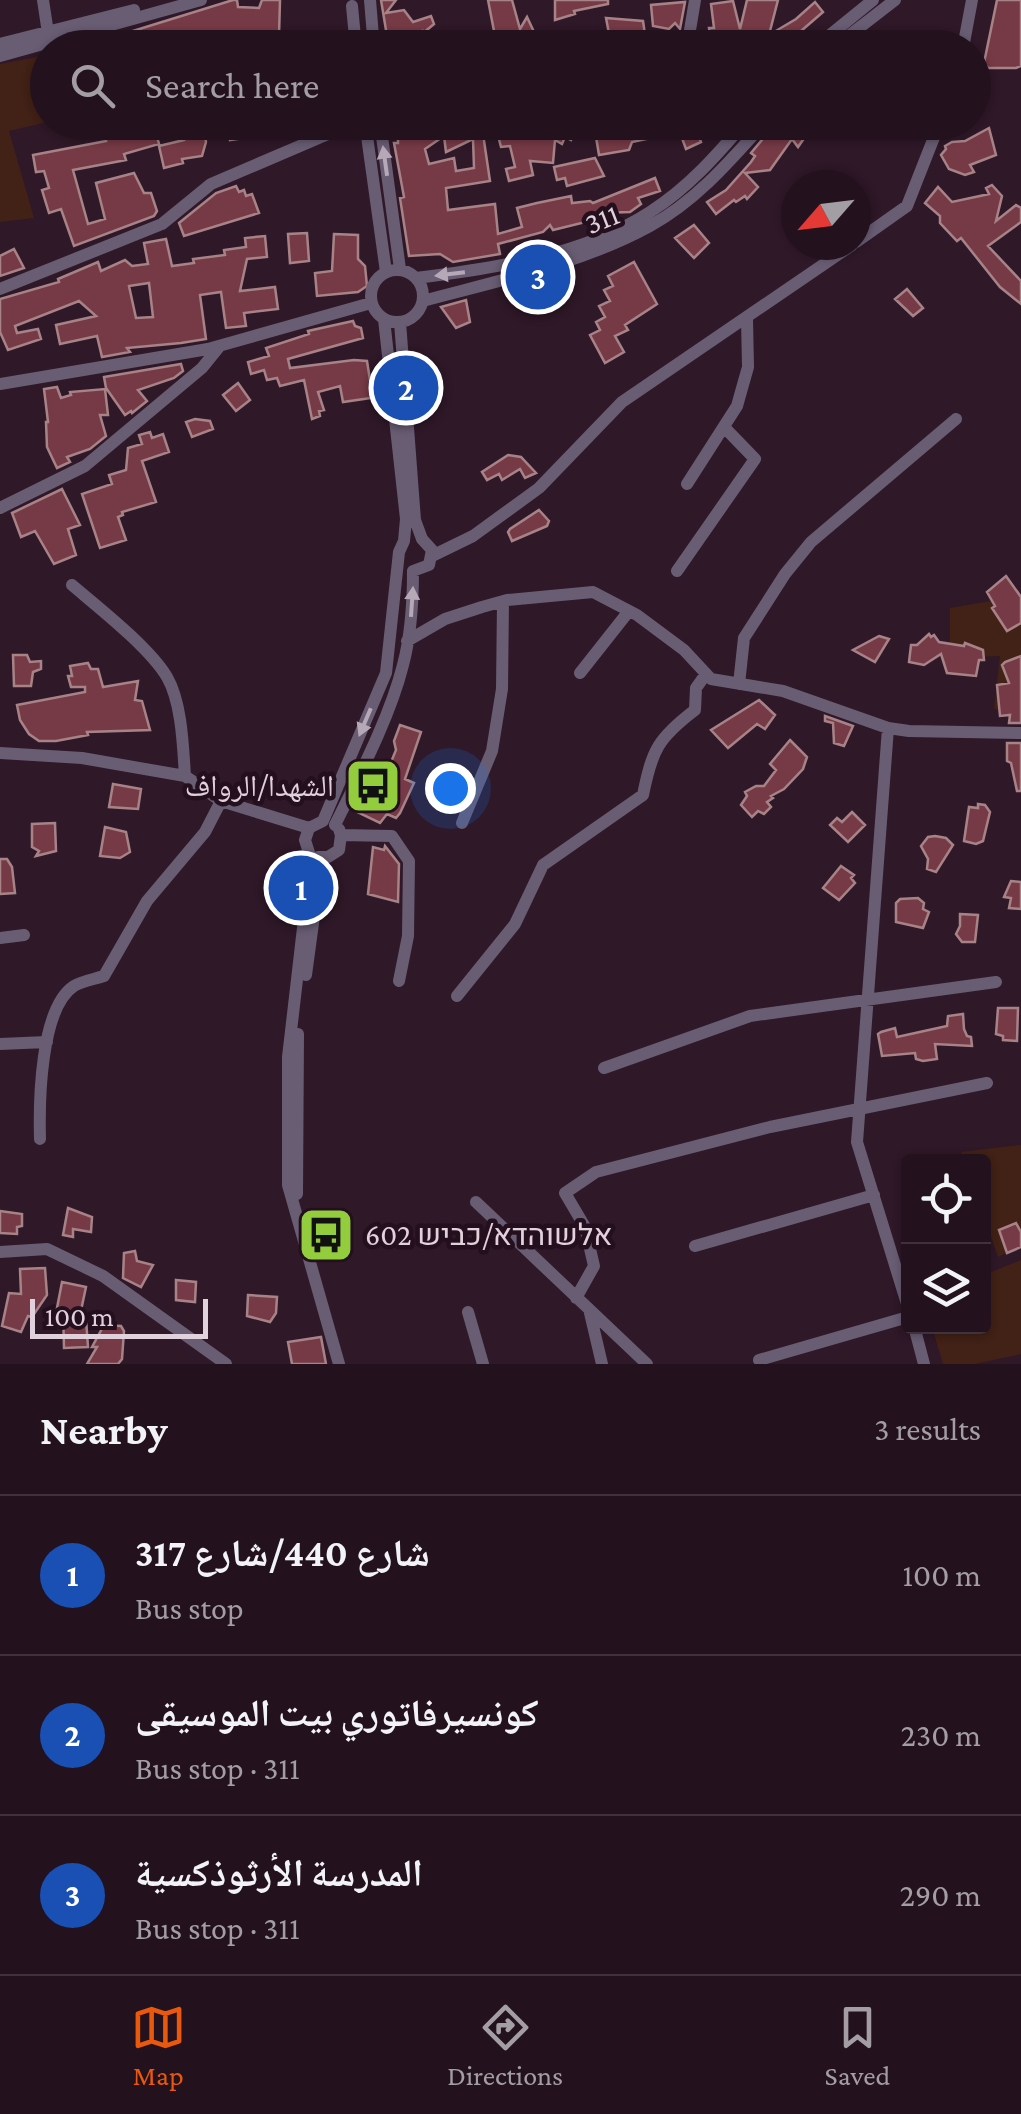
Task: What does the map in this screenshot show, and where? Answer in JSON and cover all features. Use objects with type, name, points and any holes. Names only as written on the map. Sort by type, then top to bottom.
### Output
[{"type":"street","points":[[43,0],[48,30]]},
{"type":"street","points":[[56,30],[170,0]]},
{"type":"street","points":[[93,30],[201,0]]},
{"type":"street","points":[[352,30],[347,3],[368,0],[372,30]]},
{"type":"street","points":[[690,30],[694,0]]},
{"type":"street","points":[[836,30],[873,0]]},
{"type":"street","points":[[856,30],[895,0]]},
{"type":"street","points":[[966,30],[972,0]]},
{"type":"street","points":[[0,44],[30,36]]},
{"type":"street","points":[[0,56],[30,48]]},
{"type":"street","points":[[0,289],[162,224],[211,184],[314,140]]},
{"type":"street","points":[[368,140],[393,271]]},
{"type":"street","points":[[382,140],[393,271]]},
{"type":"street","name":"311","points":[[416,278],[492,268],[590,242],[649,213],[684,186],[728,140]]},
{"type":"street","name":"311","points":[[422,301],[520,275],[618,242],[653,225],[723,169],[748,140]]},
{"type":"street","points":[[871,232],[907,206],[933,140]]},
{"type":"street","points":[[413,571],[424,568],[432,556],[473,536],[539,488],[622,402],[831,260]]},
{"type":"street","points":[[322,858],[338,850],[333,827],[386,673],[406,519],[384,319],[371,304],[372,284],[393,271],[416,278],[423,292],[416,314],[400,322],[384,319]]},
{"type":"street","points":[[0,384],[220,346],[371,304]]},
{"type":"street","points":[[688,484],[737,406],[748,367],[746,320]]},
{"type":"street","points":[[400,322],[416,520],[432,556]]},
{"type":"street","points":[[0,508],[85,466],[202,368],[220,346]]},
{"type":"street","points":[[739,684],[744,638],[811,542],[956,419]]},
{"type":"street","points":[[677,572],[756,460],[724,427]]},
{"type":"street","points":[[404,541],[422,538]]},
{"type":"street","points":[[333,827],[363,768],[403,666],[413,604],[413,571],[400,560]]},
{"type":"street","points":[[72,585],[117,622],[167,678],[182,728],[186,776]]},
{"type":"street","points":[[407,641],[446,619],[503,601],[593,592],[629,610],[684,650],[711,680],[784,691],[888,728],[1021,733]]},
{"type":"street","points":[[462,824],[492,751],[502,688],[503,601]]},
{"type":"street","points":[[580,673],[629,610]]},
{"type":"street","points":[[457,996],[515,924],[543,865],[643,795],[651,755],[674,726],[696,710],[696,688],[706,674]]},
{"type":"street","points":[[888,728],[857,1142],[901,1284]]},
{"type":"street","points":[[0,753],[82,758],[186,776],[221,801],[309,828],[333,827],[392,836],[409,861],[408,936],[400,981]]},
{"type":"street","points":[[40,1139],[38,1087],[53,1016],[72,987],[104,976],[148,901],[205,832],[221,801]]},
{"type":"street","points":[[309,828],[306,840],[311,860],[288,1057],[288,1185],[338,1364]]},
{"type":"street","points":[[308,849],[322,858]]},
{"type":"street","points":[[322,858],[298,1034],[297,1197],[348,1364]]},
{"type":"street","points":[[0,938],[24,935]]},
{"type":"street","points":[[604,1068],[750,1016],[996,982]]},
{"type":"street","points":[[0,1044],[47,1042]]},
{"type":"street","points":[[576,1298],[594,1266],[585,1226],[565,1193],[596,1172],[858,1108],[988,1082]]},
{"type":"street","points":[[695,1246],[874,1195]]},
{"type":"street","points":[[476,1202],[648,1364]]},
{"type":"street","points":[[0,1252],[46,1249],[103,1276],[226,1364]]},
{"type":"street","points":[[589,1310],[602,1364]]},
{"type":"street","points":[[468,1312],[483,1364]]},
{"type":"street","points":[[760,1360],[901,1319]]},
{"type":"street","points":[[916,1334],[924,1364]]},
{"type":"shaded area","points":[[30,58],[30,126],[9,131],[34,218],[0,222],[0,64]]},
{"type":"shaded area","points":[[1008,598],[1021,621],[1021,714],[994,709],[1000,656],[950,658],[950,608]]},
{"type":"shaded area","points":[[1021,1145],[1021,1246],[998,1257],[991,1236],[991,1154],[961,1152]]},
{"type":"shaded area","points":[[1021,1260],[1021,1354],[975,1364],[943,1364],[934,1334],[991,1334],[991,1272]]},
{"type":"building","points":[[233,0],[237,0],[238,7],[259,8],[262,0],[280,0],[279,30],[136,30]]},
{"type":"building","points":[[381,0],[396,0],[386,13],[404,10],[413,22],[431,16],[434,24],[427,30],[386,30]]},
{"type":"building","points":[[488,0],[512,0],[520,29],[527,17],[533,30],[494,30]]},
{"type":"building","points":[[555,0],[608,0],[608,4],[574,11],[575,14],[555,20]]},
{"type":"building","points":[[747,0],[778,0],[770,30],[709,30],[714,28],[711,4],[733,1],[740,29]]},
{"type":"building","points":[[997,0],[1021,0],[1021,66],[991,68],[991,30]]},
{"type":"building","points":[[685,2],[680,29],[675,23],[669,29],[653,26],[651,5]]},
{"type":"building","points":[[815,2],[823,12],[802,30],[777,30]]},
{"type":"building","points":[[606,18],[643,21],[644,30],[608,30]]},
{"type":"building","points":[[991,136],[996,155],[970,165],[974,172],[965,175],[949,169],[941,155],[945,146],[991,140]]},
{"type":"building","points":[[158,140],[159,144],[124,154],[126,160],[73,170],[88,224],[105,219],[96,183],[134,173],[144,193],[151,193],[157,211],[154,216],[74,246],[61,209],[49,213],[42,190],[49,188],[44,171],[36,172],[33,155],[106,141]]},
{"type":"building","points":[[184,140],[206,142],[202,156],[182,159],[183,163],[164,168],[159,146]]},
{"type":"building","points":[[438,140],[425,149],[429,164],[454,158],[456,171],[474,168],[473,140],[484,140],[490,181],[446,188],[448,210],[495,204],[498,234],[522,227],[517,208],[571,196],[572,203],[593,203],[655,178],[660,191],[638,198],[641,204],[630,212],[602,213],[598,219],[553,230],[550,225],[543,232],[498,244],[500,254],[453,262],[440,254],[409,256],[394,143]]},
{"type":"building","points":[[444,140],[471,140],[446,152]]},
{"type":"building","points":[[499,140],[555,140],[553,163],[530,161],[533,175],[509,181],[506,169],[515,167],[510,146],[501,147]]},
{"type":"building","points":[[596,140],[642,140],[632,142],[629,150],[599,155]]},
{"type":"building","points":[[683,140],[700,140],[701,142],[686,149]]},
{"type":"building","points":[[762,140],[791,140],[770,170],[745,173],[758,187],[747,199],[745,196],[734,200],[716,214],[707,202],[726,190],[751,162],[755,156],[751,153]]},
{"type":"building","points":[[595,158],[604,176],[567,186],[565,178],[557,180],[554,167]]},
{"type":"building","points":[[992,185],[1002,196],[996,221],[1016,205],[1021,208],[1021,222],[988,246],[1021,281],[1021,304],[1000,287],[961,238],[957,241],[940,223],[940,216],[925,203],[938,187],[952,202],[989,194],[986,188]]},
{"type":"building","points":[[236,186],[246,196],[252,194],[259,213],[184,236],[179,223],[216,193]]},
{"type":"building","points":[[694,225],[709,243],[694,258],[675,238]]},
{"type":"building","points":[[307,233],[309,261],[290,263],[288,234]]},
{"type":"building","points":[[334,234],[358,235],[358,259],[365,266],[367,286],[358,292],[317,296],[315,273],[332,271]]},
{"type":"building","points":[[265,236],[267,257],[247,259],[240,291],[275,287],[278,309],[244,313],[246,326],[226,328],[221,292],[200,295],[206,339],[127,348],[130,352],[102,357],[97,336],[60,344],[56,325],[96,316],[79,301],[15,326],[17,333],[38,329],[41,339],[8,350],[0,332],[0,299],[59,282],[58,279],[98,262],[101,271],[125,260],[132,266],[148,264],[144,243],[166,239],[172,266],[246,247],[245,238]],"holes":[[[149,283],[153,317],[136,318],[129,286]]]},
{"type":"building","points":[[14,249],[24,268],[0,276],[0,256]]},
{"type":"building","points":[[634,262],[657,304],[625,325],[628,330],[615,336],[624,352],[605,363],[590,335],[600,330],[596,322],[605,317],[599,306],[610,301],[604,290],[613,286],[608,276]]},
{"type":"building","points":[[907,289],[923,308],[913,316],[895,299]]},
{"type":"building","points":[[466,300],[470,322],[456,328],[441,307]]},
{"type":"building","points":[[353,321],[361,328],[363,338],[288,359],[290,368],[367,361],[378,397],[343,402],[340,386],[318,392],[324,410],[312,419],[304,380],[280,386],[277,378],[267,380],[264,370],[251,374],[248,362],[269,356],[266,348],[309,334],[308,331]]},
{"type":"building","points":[[181,364],[183,371],[174,378],[138,390],[147,401],[132,413],[125,415],[106,388],[104,377]]},
{"type":"building","points":[[238,383],[250,400],[236,411],[223,395]]},
{"type":"building","points":[[57,387],[61,398],[71,395],[70,392],[105,389],[108,415],[100,415],[106,436],[90,449],[67,457],[70,462],[57,468],[47,447],[44,389]]},
{"type":"building","points":[[210,421],[213,429],[192,437],[186,422]]},
{"type":"building","points":[[150,432],[152,438],[163,434],[169,452],[142,461],[156,502],[122,512],[118,517],[126,540],[100,548],[82,494],[112,484],[109,475],[126,470],[128,448],[142,444],[139,435]]},
{"type":"building","points":[[508,455],[521,457],[536,473],[525,478],[520,469],[502,480],[499,474],[487,480],[482,472]]},
{"type":"building","points":[[62,489],[80,525],[68,529],[76,555],[54,564],[35,531],[21,537],[12,513]]},
{"type":"building","points":[[539,510],[549,521],[547,526],[512,541],[510,529]]},
{"type":"building","points":[[1006,576],[1021,597],[1021,623],[1007,631],[987,592]]},
{"type":"building","points":[[929,634],[939,642],[964,646],[965,643],[983,650],[984,660],[979,660],[976,676],[947,673],[941,654],[924,665],[909,662],[911,645],[917,645]]},
{"type":"building","points":[[879,636],[889,639],[875,662],[853,650]]},
{"type":"building","points":[[13,655],[27,655],[30,662],[41,661],[41,669],[33,672],[31,686],[14,686]]},
{"type":"building","points":[[1021,656],[1021,723],[1009,723],[1010,715],[1000,716],[997,685],[1009,683],[1002,665]]},
{"type":"building","points":[[88,663],[91,669],[98,669],[103,687],[138,681],[135,700],[142,701],[150,730],[87,732],[88,735],[56,741],[39,741],[29,734],[17,705],[85,692],[85,687],[71,687],[68,676],[72,676],[70,666]]},
{"type":"building","points":[[759,700],[775,715],[765,729],[757,724],[728,748],[711,730]]},
{"type":"building","points":[[825,716],[853,726],[844,746],[834,743],[833,723],[825,721]]},
{"type":"building","points":[[400,725],[421,732],[405,779],[414,783],[396,818],[387,814],[380,823],[355,811],[364,791],[370,794],[383,765],[389,767]]},
{"type":"building","points":[[790,740],[807,757],[803,769],[784,789],[771,796],[767,802],[771,807],[764,814],[758,811],[752,817],[741,805],[747,796],[745,792],[764,786],[776,770],[770,764]]},
{"type":"building","points":[[1007,743],[1021,743],[1021,791],[1017,791],[1011,763],[1007,761]]},
{"type":"building","points":[[113,784],[141,789],[138,809],[109,807]]},
{"type":"building","points":[[978,804],[985,805],[990,812],[983,841],[976,844],[964,841],[969,807],[978,808]]},
{"type":"building","points":[[852,812],[865,825],[848,842],[830,825],[837,818],[842,822]]},
{"type":"building","points":[[55,823],[56,851],[36,856],[39,851],[32,847],[32,824]]},
{"type":"building","points":[[105,827],[126,832],[130,852],[120,858],[100,856]]},
{"type":"building","points":[[928,837],[946,838],[953,845],[936,872],[927,869],[928,859],[921,846]]},
{"type":"building","points":[[385,846],[399,864],[398,902],[368,894],[373,847],[384,850]]},
{"type":"building","points":[[0,859],[7,859],[12,867],[15,893],[0,894]]},
{"type":"building","points":[[841,866],[854,875],[851,878],[855,883],[839,900],[823,888]]},
{"type":"building","points":[[1011,881],[1021,882],[1021,909],[1009,908],[1011,898],[1004,897]]},
{"type":"building","points":[[918,898],[929,912],[923,928],[896,922],[896,903],[900,899]]},
{"type":"building","points":[[960,914],[978,915],[975,942],[962,942],[956,934]]},
{"type":"building","points":[[998,1008],[1018,1008],[1017,1041],[1003,1040],[1003,1036],[996,1034]]},
{"type":"building","points":[[963,1014],[964,1029],[972,1046],[935,1044],[937,1059],[923,1061],[916,1059],[915,1053],[882,1056],[878,1034],[881,1032],[895,1028],[897,1037],[947,1026],[948,1016]]},
{"type":"building","points":[[68,1208],[92,1217],[91,1232],[73,1229],[73,1237],[63,1235]]},
{"type":"building","points":[[0,1211],[22,1214],[17,1234],[0,1233]]},
{"type":"building","points":[[1016,1223],[1021,1232],[1021,1247],[1007,1253],[999,1230]]},
{"type":"building","points":[[135,1251],[137,1261],[153,1265],[141,1287],[123,1278],[124,1253]]},
{"type":"building","points":[[45,1268],[47,1295],[32,1317],[28,1316],[21,1332],[2,1326],[9,1293],[21,1294],[20,1269]]},
{"type":"building","points":[[176,1280],[196,1282],[195,1302],[176,1300]]},
{"type":"building","points":[[62,1282],[86,1287],[79,1320],[86,1319],[88,1347],[64,1348],[63,1309],[57,1308]]},
{"type":"building","points":[[248,1295],[277,1297],[276,1313],[270,1322],[247,1316]]},
{"type":"building","points":[[104,1325],[121,1326],[124,1331],[122,1359],[118,1364],[87,1364],[97,1347],[92,1347]]},
{"type":"building","points":[[321,1337],[326,1364],[292,1364],[288,1342]]},
{"type":"place","name":"المدرسة الأرثوذكسية","points":[[538,277]]},
{"type":"place","name":"كونسيرفاتوري بيت الموسيقى","points":[[406,388]]},
{"type":"place","name":"الشهدا/الرواف","points":[[373,786]]},
{"type":"place","name":"شارع 440/شارع 317","points":[[301,888]]},
{"type":"place","name":"אלשוהדא/כביש 602","points":[[326,1235]]}]
